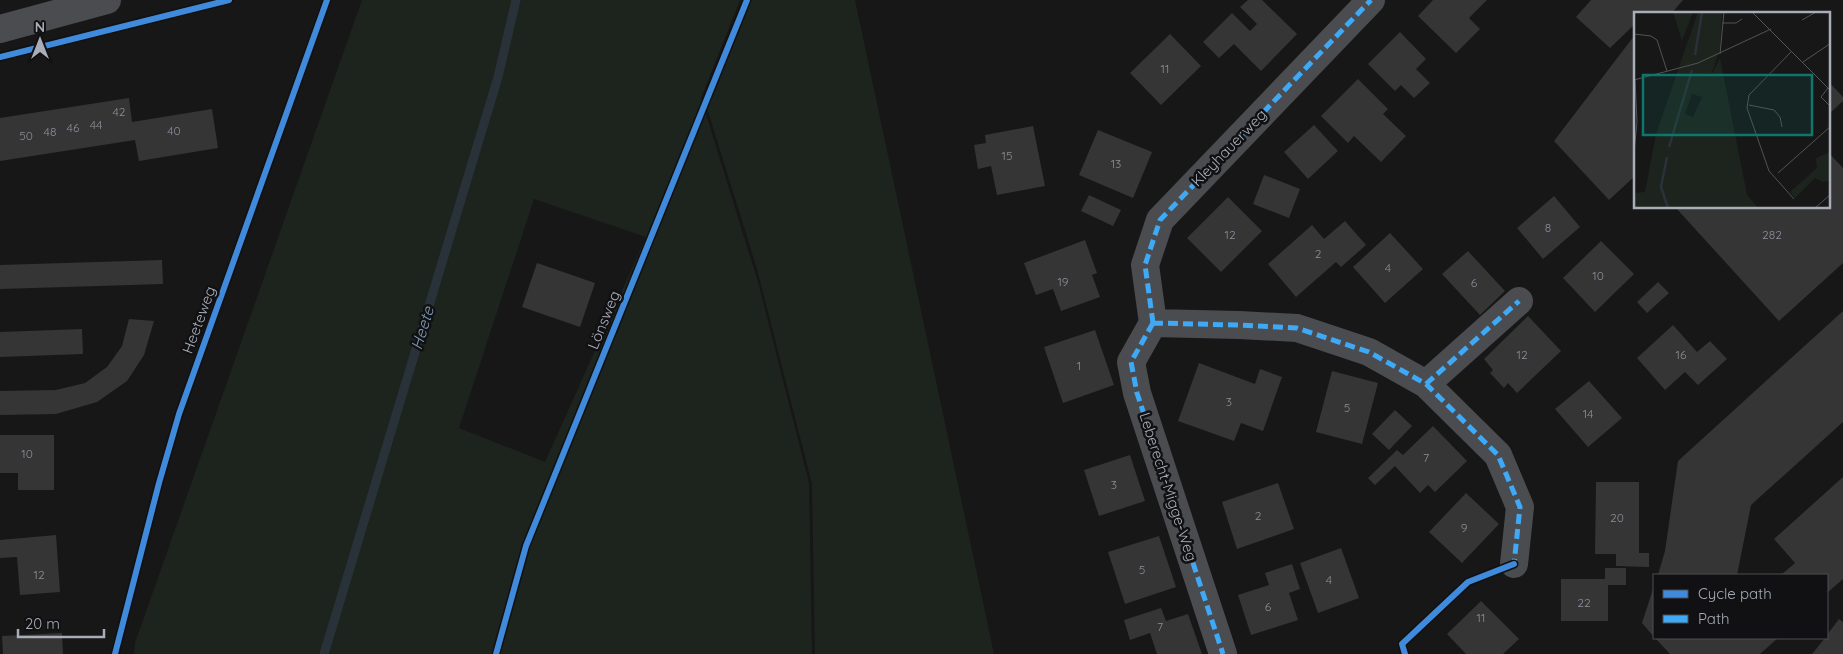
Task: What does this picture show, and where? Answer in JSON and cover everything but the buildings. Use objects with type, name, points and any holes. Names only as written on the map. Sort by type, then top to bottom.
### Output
[{"type":"street","points":[[0,29],[107,0]]},
{"type":"street","name":"Kleyhauerweg","points":[[1153,323],[1145,265],[1160,220],[1371,0]]},
{"type":"street","points":[[1426,384],[1519,301]]},
{"type":"street","points":[[1153,323],[1239,324],[1297,328],[1369,352],[1426,384],[1498,455],[1520,507],[1514,564]]},
{"type":"street","name":"Leberecht-Migge-Weg","points":[[1153,323],[1131,362],[1137,394],[1223,654]]},
{"type":"shaded area","points":[[362,0],[740,0],[701,98],[758,282],[809,483],[812,654],[134,654],[135,643]],"holes":[[[534,199],[646,237],[545,462],[459,428]]]},
{"type":"shaded area","points":[[749,0],[855,0],[994,654],[815,654],[812,484],[757,269],[706,105]]},
{"type":"waterway","name":"Heete","points":[[324,654],[498,77],[516,0]]},
{"type":"marked path","points":[[1153,323],[1145,265],[1160,220],[1371,0]]},
{"type":"marked path","points":[[1426,384],[1519,301]]},
{"type":"marked path","points":[[1153,323],[1297,328],[1369,352],[1426,384],[1498,455],[1520,507],[1514,564]]},
{"type":"marked path","points":[[1153,323],[1131,362],[1137,393],[1223,654]]},
{"type":"cycle path","points":[[0,57],[229,0]]},
{"type":"cycle path","name":"Heeteweg","points":[[115,654],[159,483],[179,414],[327,0]]},
{"type":"cycle path","name":"Lönsweg","points":[[496,654],[526,546],[747,0]]},
{"type":"cycle path","points":[[1405,654],[1402,644],[1468,582],[1514,564]]}]
